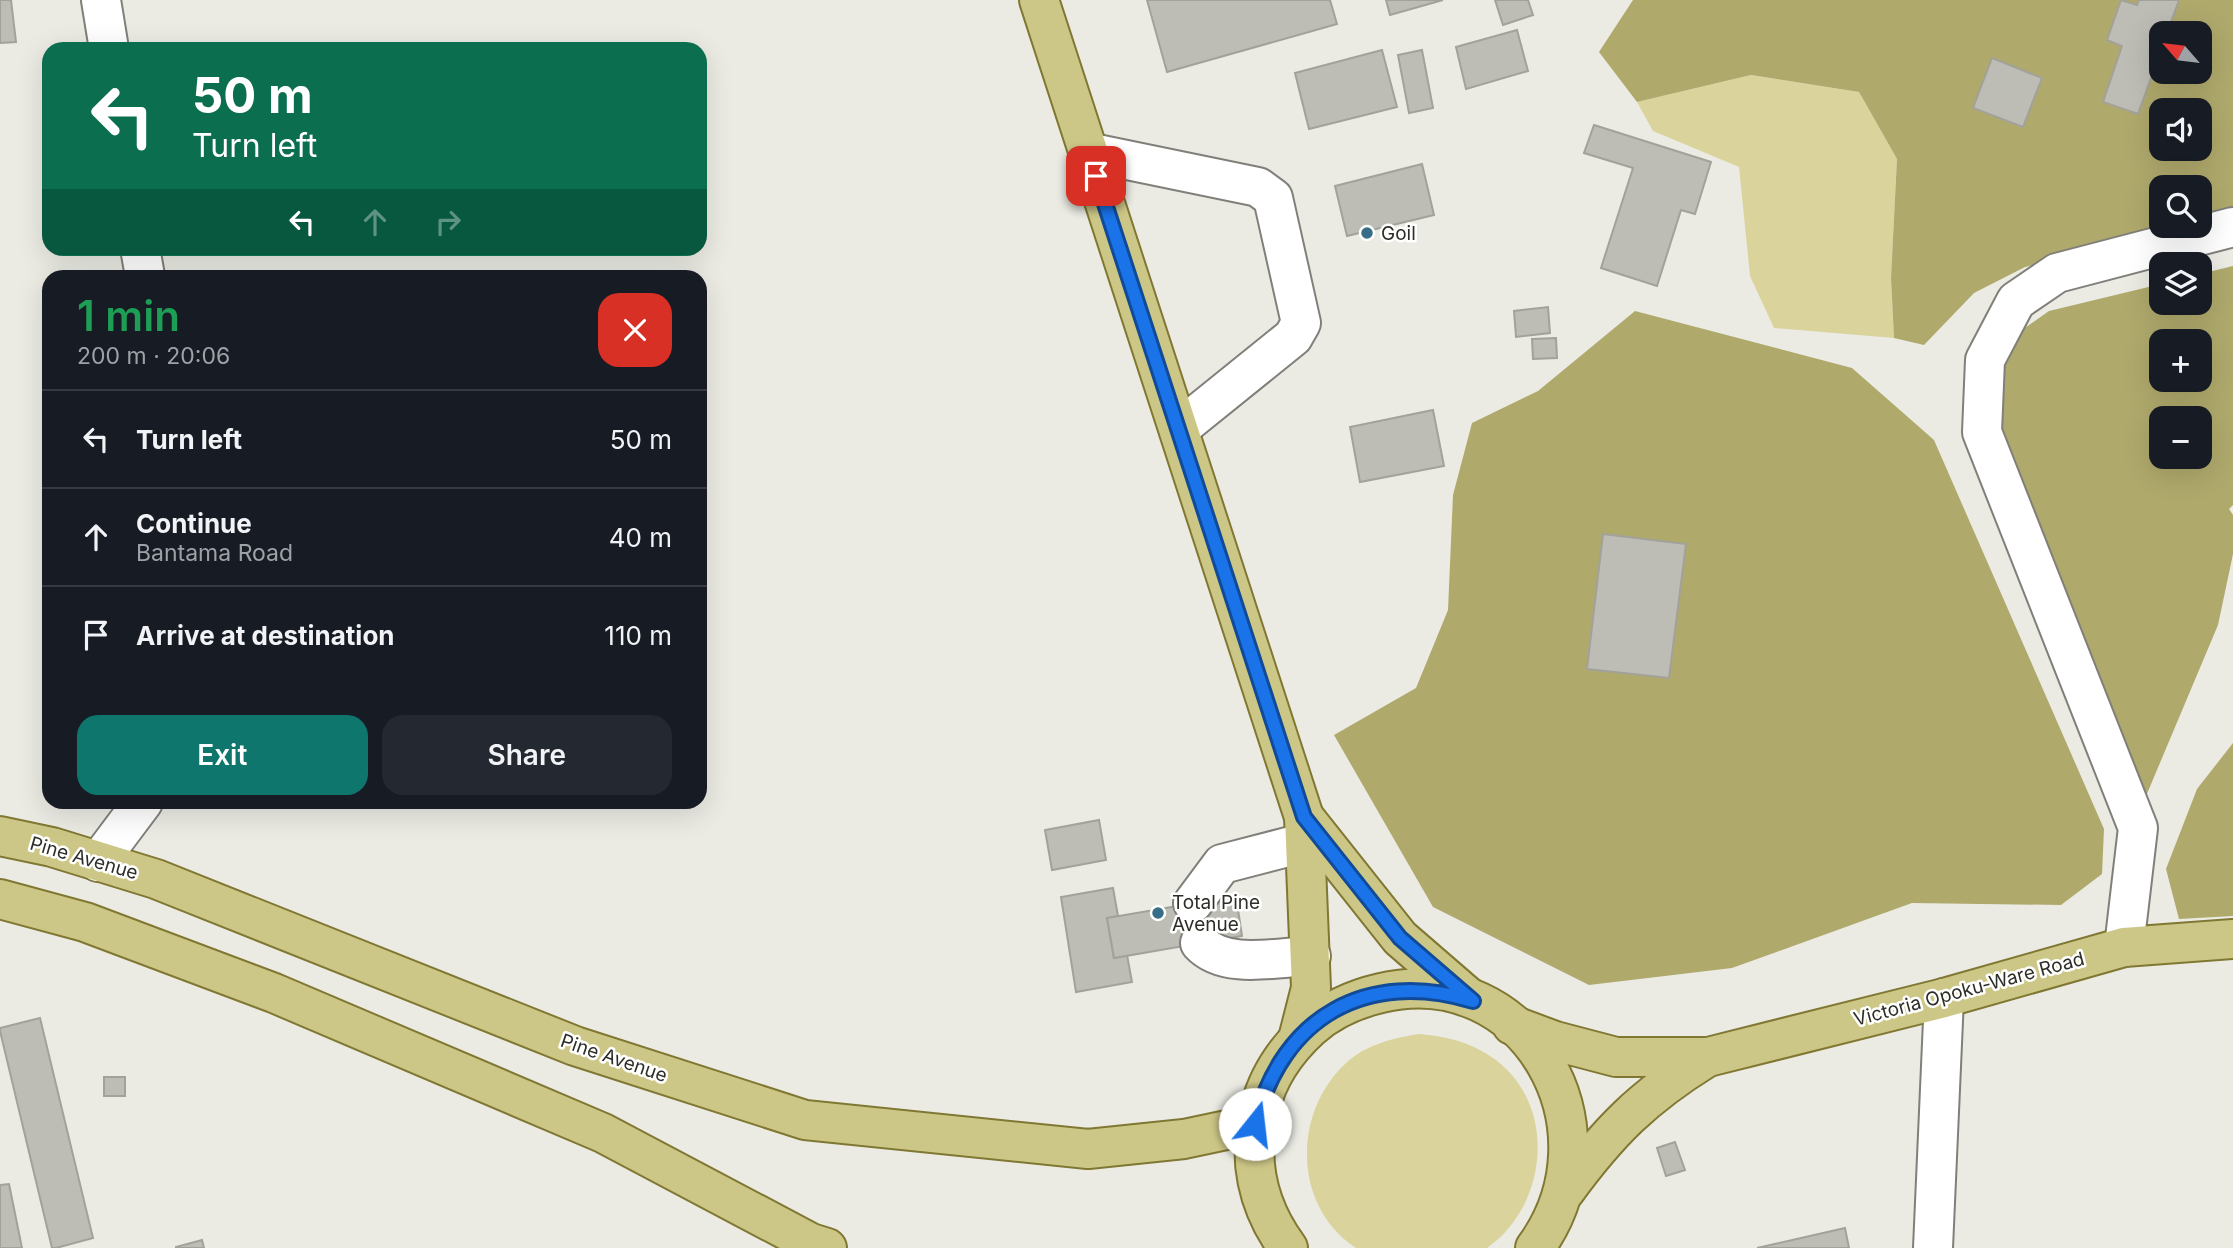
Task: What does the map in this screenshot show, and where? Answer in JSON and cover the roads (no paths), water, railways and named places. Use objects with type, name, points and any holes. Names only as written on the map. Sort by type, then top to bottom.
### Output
[{"type":"main road","points":[[1039,0],[1179,429],[1304,830],[1311,988],[1298,1039]]},
{"type":"main road","points":[[1304,830],[1400,938],[1473,1001],[1513,1026],[1532,1044],[1559,1088],[1570,1140],[1564,1192]]},
{"type":"main road","name":"Pine Avenue","points":[[0,836],[52,847],[156,879],[575,1046],[805,1120],[1088,1149],[1184,1139],[1255,1124]]},
{"type":"main road","points":[[0,899],[85,922],[274,993],[603,1133],[811,1243],[827,1248]]},
{"type":"main road","name":"Victoria Opoku-Ware Road","points":[[1708,1057],[1944,998],[2124,947],[2233,939]]},
{"type":"main road","points":[[1288,1248],[1264,1207],[1256,1180],[1253,1152],[1255,1124],[1270,1079],[1298,1039],[1318,1021],[1341,1006],[1393,991],[1420,990],[1473,1001]]},
{"type":"main road","points":[[1513,1026],[1575,1048],[1616,1057],[1708,1057]]},
{"type":"main road","points":[[1541,1243],[1564,1192],[1592,1154],[1632,1110],[1708,1057]]},
{"type":"street","points":[[101,0],[107,42]]},
{"type":"street","points":[[1088,152],[1258,187],[1273,198],[1301,323],[1293,337],[1179,429]]},
{"type":"street","points":[[2124,947],[2138,828],[1982,432],[1985,360],[2016,301],[2057,273],[2233,227]]},
{"type":"street","points":[[98,862],[138,809]]},
{"type":"street","points":[[1193,903],[1222,864],[1304,830]]},
{"type":"street","points":[[1200,943],[1210,953],[1228,959],[1311,956]]},
{"type":"street","points":[[1933,1248],[1944,998]]},
{"type":"place","name":"Goil","points":[[1367,233]]},
{"type":"place","name":"Total Pine Avenue","points":[[1158,913]]}]
